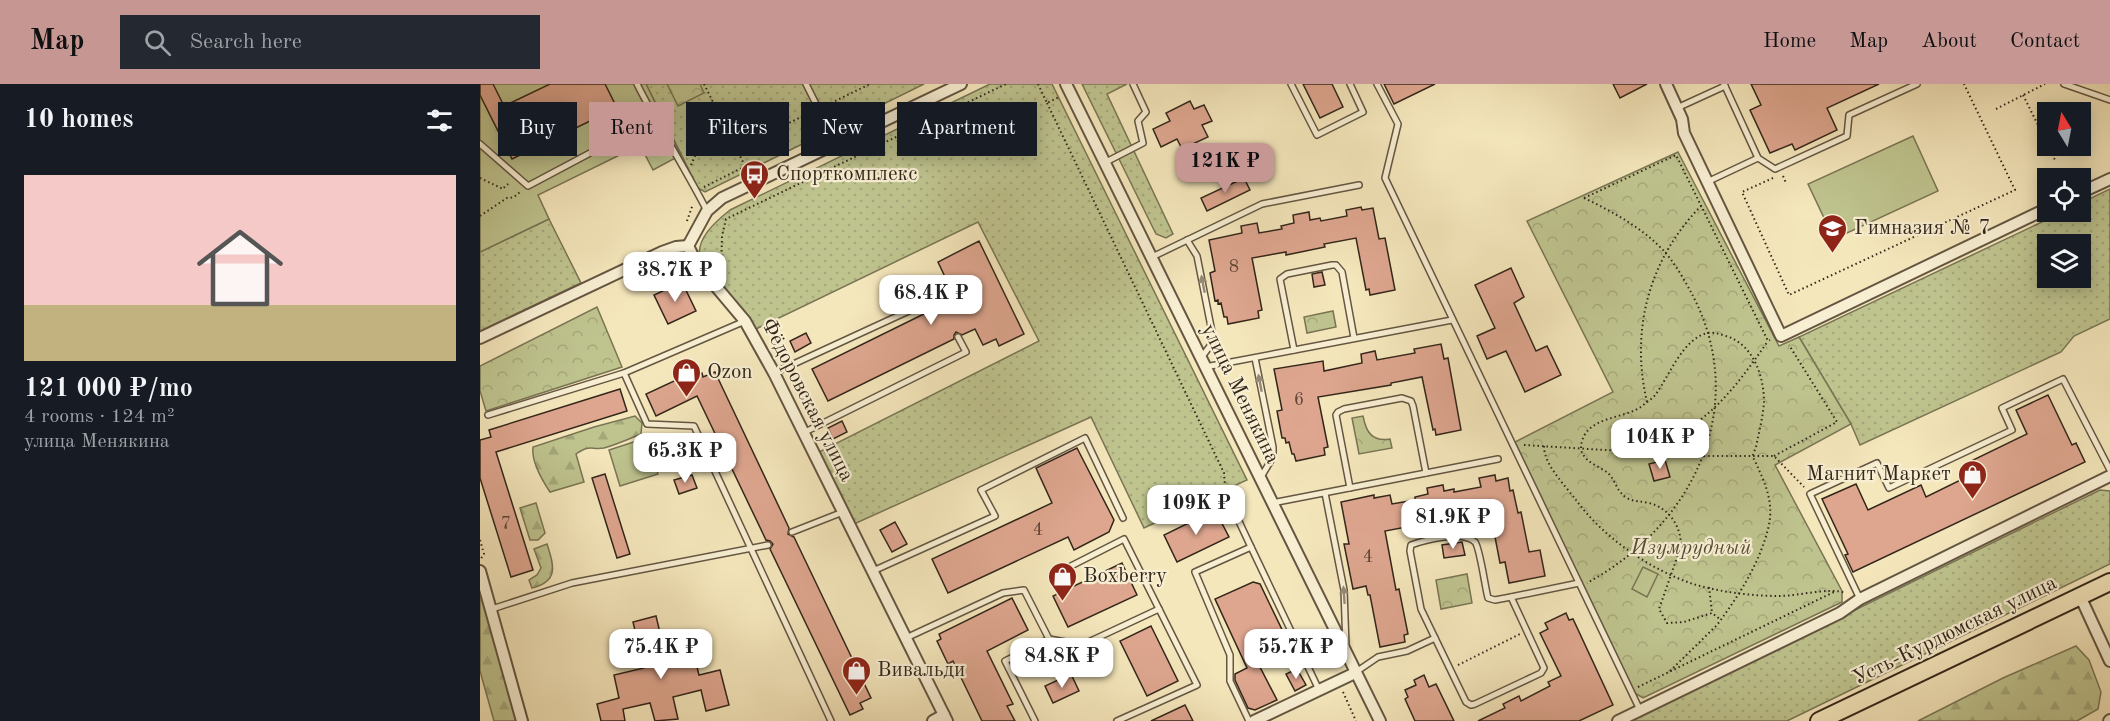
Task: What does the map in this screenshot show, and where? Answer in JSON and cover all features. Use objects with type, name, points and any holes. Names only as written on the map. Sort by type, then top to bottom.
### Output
[{"type":"main road","name":"Усть-Курдюмская улица","points":[[1819,721],[2110,582]]},
{"type":"street","points":[[885,120],[961,84]]},
{"type":"street","points":[[1666,84],[1677,108],[1684,133],[1780,336],[2037,213]]},
{"type":"street","name":"улица Менякина","points":[[1068,88],[1380,721]]},
{"type":"street","points":[[480,338],[662,252],[688,246],[707,211],[722,198],[810,156]]},
{"type":"street","points":[[2091,188],[2110,178]]},
{"type":"street","name":"Фёдоровская улица","points":[[688,246],[697,264],[745,321],[774,374],[946,718]]},
{"type":"street","points":[[1618,721],[1840,613],[1860,599],[2110,476]]},
{"type":"street","points":[[480,571],[522,721]]},
{"type":"street","points":[[2080,596],[2110,661]]},
{"type":"street","points":[[1254,721],[1355,673]]},
{"type":"street","points":[[933,721],[946,718]]},
{"type":"lane","points":[[637,84],[646,102]]},
{"type":"lane","points":[[806,84],[816,102]]},
{"type":"lane","points":[[1104,163],[1143,143],[1138,122],[1146,112],[1133,84]]},
{"type":"lane","points":[[1291,84],[1317,135],[1363,112],[1350,84]]},
{"type":"lane","points":[[1377,84],[1398,124],[1386,178],[1640,710]]},
{"type":"lane","points":[[1677,108],[1724,85],[1758,158],[1775,169],[1847,136],[1849,115],[1917,84]]},
{"type":"lane","points":[[2064,84],[2110,100]]},
{"type":"lane","points":[[480,144],[528,186],[589,154]]},
{"type":"lane","points":[[674,154],[687,173],[707,211]]},
{"type":"lane","points":[[1707,183],[1758,158]]},
{"type":"lane","points":[[1152,257],[1262,204],[1359,185]]},
{"type":"lane","points":[[1188,240],[1197,256],[1213,337],[1203,363]]},
{"type":"lane","points":[[1294,350],[1280,279],[1287,274],[1332,265],[1340,268],[1354,338]]},
{"type":"lane","points":[[774,374],[939,297],[942,305]]},
{"type":"lane","points":[[1203,363],[1255,358],[1452,320]]},
{"type":"lane","points":[[488,415],[624,373],[745,321]]},
{"type":"lane","points":[[804,432],[966,352],[958,337]]},
{"type":"lane","points":[[1255,358],[1273,447],[1273,457],[1260,479]]},
{"type":"lane","points":[[624,373],[647,424],[694,426],[831,721]]},
{"type":"lane","points":[[1860,599],[1810,494],[1877,463],[1889,488],[2012,430],[2002,408],[2063,378],[2110,470]]},
{"type":"lane","points":[[1350,488],[1336,415],[1338,411],[1344,409],[1402,398],[1411,401],[1426,473]]},
{"type":"lane","points":[[873,572],[995,516],[981,490],[1085,438],[1123,518]]},
{"type":"lane","points":[[1272,503],[1498,459]]},
{"type":"lane","points":[[1325,493],[1344,590],[1346,654]]},
{"type":"lane","points":[[1226,494],[1319,691]]},
{"type":"lane","points":[[792,532],[843,512]]},
{"type":"lane","points":[[1510,597],[1544,668],[1532,677],[1471,705],[1466,702],[1421,609],[1410,551],[1411,545],[1458,535],[1472,540],[1478,547],[1488,597],[1495,600],[1510,597],[1580,585]]},
{"type":"lane","points":[[1071,566],[1124,539],[1197,685],[1117,721]]},
{"type":"lane","points":[[492,609],[572,583],[768,545]]},
{"type":"lane","points":[[1249,721],[1230,681],[1230,655],[1195,572],[1251,547]]},
{"type":"lane","points":[[906,638],[1004,593],[1024,590],[1049,639]]},
{"type":"lane","points":[[1035,721],[1005,661],[1049,639],[1082,645],[1159,609]]},
{"type":"lane","points":[[1355,673],[1378,657],[1407,651],[1435,638]]},
{"type":"path","points":[[704,84],[713,102]]},
{"type":"path","points":[[832,102],[870,84]]},
{"type":"path","points":[[721,278],[722,236],[726,219],[1006,84]]},
{"type":"path","points":[[1038,84],[1224,473],[1226,494]]},
{"type":"path","points":[[1786,183],[1782,174],[1742,192],[1789,294],[2015,190],[1965,84]]},
{"type":"path","points":[[1996,109],[2045,84]]},
{"type":"path","points":[[1047,103],[1068,88]]},
{"type":"path","points":[[2023,95],[2037,123]]},
{"type":"path","points":[[687,173],[695,156]]},
{"type":"path","points":[[740,156],[753,182]]},
{"type":"path","points":[[1580,585],[1601,576],[1634,553],[1657,531],[1688,487],[1708,441],[1716,408],[1717,372],[1709,333],[1689,288],[1665,252],[1638,228],[1584,198],[1676,156],[1768,341]]},
{"type":"path","points":[[2053,156],[2056,162]]},
{"type":"path","points":[[480,178],[503,189]]},
{"type":"path","points":[[507,198],[503,194],[503,189],[512,183]]},
{"type":"path","points":[[480,216],[521,191]]},
{"type":"path","points":[[1647,402],[1640,356],[1641,325],[1652,280],[1665,252],[1685,223],[1701,206]]},
{"type":"path","points":[[1670,671],[1721,620],[1741,592],[1760,555],[1771,511],[1769,496],[1753,457],[1764,403],[1763,388],[1754,360],[1741,343],[1724,335],[1709,333],[1684,349],[1655,396],[1636,410],[1596,423],[1582,441],[1581,448],[1586,459],[1613,478],[1616,487],[1624,496],[1632,501],[1656,505],[1670,514],[1675,521],[1681,538],[1679,554],[1659,609],[1667,623],[1684,622],[1712,613]]},
{"type":"path","points":[[1512,444],[1702,456],[1774,456],[1837,422],[1791,347],[1780,336],[1768,341],[1745,375],[1704,419],[1642,452]]},
{"type":"path","points":[[1544,446],[1544,453],[1580,506],[1608,534],[1634,553],[1672,574],[1693,584],[1741,592],[1782,596],[1838,590],[1860,599]]},
{"type":"path","points":[[1774,456],[1810,494]]},
{"type":"path","points":[[480,540],[483,554],[480,560]]},
{"type":"path","points":[[1708,587],[1712,613],[1721,620]]},
{"type":"path","points":[[1630,690],[1838,590]]},
{"type":"path","points":[[1450,668],[1527,631]]},
{"type":"path","points":[[1338,682],[1356,721]]},
{"type":"green space","points":[[480,84],[646,84],[655,102],[589,102],[589,156],[618,156],[538,195],[549,219],[480,252]]},
{"type":"green space","points":[[646,84],[924,84],[885,103],[801,102],[801,145],[789,151],[789,102],[686,102],[686,156],[778,156],[705,192],[698,188],[674,140],[674,102],[655,102]]},
{"type":"green space","points":[[667,84],[700,84],[704,93],[678,106]]},
{"type":"green space","points":[[990,84],[1052,84],[1247,480],[1144,528],[1091,417],[854,524],[819,452],[1039,341],[978,222],[754,330],[700,260],[700,245],[713,226],[730,210],[841,156],[885,156],[885,135],[897,129],[897,156],[1037,156],[1037,102],[953,102]]},
{"type":"green space","points":[[1082,84],[1127,84],[1107,94],[1173,234],[1166,238],[1156,234]]},
{"type":"green space","points":[[1913,136],[1938,191],[1834,239],[1808,184]]},
{"type":"green space","points":[[674,141],[681,155],[653,170],[646,156],[674,156]]},
{"type":"green space","name":"Изумрудный","points":[[1678,152],[1779,346],[1799,337],[1851,424],[1775,465],[1842,591],[1842,602],[1643,698],[1633,692],[1515,442],[1613,392],[1527,221]]},
{"type":"green space","points":[[2110,189],[2110,319],[2074,336],[2061,352],[1860,445],[1851,424],[1799,337],[2042,222],[2091,222],[2091,198]]},
{"type":"green space","points":[[549,219],[581,283],[480,331],[480,252]]},
{"type":"green space","points":[[597,307],[622,367],[486,411],[480,391],[480,366]]},
{"type":"green space","points":[[1333,311],[1336,327],[1307,333],[1304,317]]},
{"type":"green space","points":[[635,416],[642,423],[641,434],[609,447],[588,448],[576,454],[584,482],[550,492],[535,465],[533,447]]},
{"type":"green space","points":[[1363,416],[1371,435],[1379,439],[1390,439],[1392,448],[1359,454],[1352,418]]},
{"type":"green space","points":[[646,438],[658,474],[620,486],[609,450]]},
{"type":"green space","points":[[2100,490],[2110,491],[2110,564],[1787,721],[1628,721]]},
{"type":"green space","points":[[536,503],[545,533],[538,540],[530,540],[520,508]]},
{"type":"green space","points":[[547,544],[552,572],[547,581],[532,588],[529,580],[537,575],[541,568],[534,549]]},
{"type":"green space","points":[[1643,567],[1658,574],[1647,597],[1632,589]]},
{"type":"green space","points":[[1467,574],[1472,603],[1441,609],[1436,580]]},
{"type":"green space","points":[[480,591],[518,721],[494,721],[480,671]]},
{"type":"green space","points":[[2076,646],[2089,660],[2101,692],[2098,709],[2077,721],[1918,721],[2003,678]]},
{"type":"building","points":[[480,84],[493,84],[502,102],[498,102],[498,131],[480,95]]},
{"type":"building","points":[[550,84],[605,84],[614,102],[589,102],[589,122],[577,127],[577,102],[512,102]]},
{"type":"building","points":[[1303,84],[1332,84],[1343,107],[1320,118]]},
{"type":"building","points":[[1384,84],[1435,84],[1394,104]]},
{"type":"building","points":[[1613,84],[1647,84],[1620,98]]},
{"type":"building","points":[[1751,84],[1879,84],[1827,108],[1837,130],[1795,150],[1792,144],[1770,153],[1750,110],[1761,105]]},
{"type":"building","points":[[1190,101],[1194,109],[1204,105],[1212,121],[1202,125],[1208,137],[1182,149],[1177,139],[1161,147],[1153,129],[1170,121],[1166,113]]},
{"type":"building","points":[[1244,178],[1250,190],[1207,211],[1201,198]]},
{"type":"building","points":[[1361,207],[1362,210],[1373,208],[1379,239],[1385,238],[1395,290],[1370,295],[1369,289],[1366,290],[1356,238],[1286,255],[1286,252],[1252,258],[1262,310],[1258,311],[1259,318],[1228,324],[1221,303],[1218,304],[1218,300],[1215,301],[1210,273],[1215,271],[1209,240],[1242,233],[1241,226],[1257,223],[1259,233],[1282,229],[1281,226],[1294,223],[1293,215],[1309,212],[1310,220],[1320,218],[1321,221],[1347,216],[1346,210]]},
{"type":"building","points":[[979,241],[1024,334],[999,346],[996,339],[983,345],[975,329],[962,335],[956,332],[954,339],[828,401],[812,369],[938,307],[941,310],[945,309],[946,303],[955,298],[938,262]]},
{"type":"building","points":[[1511,268],[1524,297],[1514,303],[1536,351],[1547,346],[1561,375],[1525,392],[1506,351],[1487,359],[1477,336],[1495,328],[1475,285]]},
{"type":"building","points":[[1322,272],[1325,285],[1314,287],[1312,274]]},
{"type":"building","points":[[682,282],[696,311],[668,324],[654,295]]},
{"type":"building","points":[[806,333],[811,343],[795,352],[790,341]]},
{"type":"building","points":[[1441,344],[1444,359],[1448,358],[1461,430],[1436,435],[1422,377],[1391,383],[1391,385],[1318,397],[1328,447],[1324,448],[1325,455],[1296,461],[1289,442],[1286,443],[1285,438],[1282,438],[1277,411],[1282,410],[1274,369],[1323,361],[1324,371],[1362,363],[1361,354],[1375,351],[1377,360],[1415,353],[1414,349]]},
{"type":"building","points":[[715,372],[789,528],[788,534],[794,537],[871,698],[860,703],[863,709],[850,715],[770,549],[773,544],[766,540],[697,396],[656,416],[646,394],[687,375],[689,379],[702,373],[703,377]]},
{"type":"building","points":[[620,389],[627,411],[496,452],[533,570],[511,577],[480,478],[480,440],[491,437],[489,430]]},
{"type":"building","points":[[2048,395],[2072,445],[2076,443],[2085,462],[1853,572],[1845,555],[1848,554],[1822,499],[1856,484],[1868,510],[1921,485],[1926,497],[1977,472],[1971,461],[2027,434],[2016,410]]},
{"type":"building","points":[[842,421],[847,432],[833,439],[828,428]]},
{"type":"building","points":[[1077,448],[1114,520],[1109,532],[1074,550],[1068,537],[948,593],[932,559],[1052,503],[1036,468]]},
{"type":"building","points":[[1665,460],[1670,477],[1654,481],[1649,464]]},
{"type":"building","points":[[605,474],[630,554],[617,558],[592,478]]},
{"type":"building","points":[[692,475],[697,488],[679,494],[674,480]]},
{"type":"building","points":[[1495,475],[1496,481],[1508,478],[1518,513],[1521,512],[1529,552],[1540,550],[1545,576],[1509,583],[1505,562],[1500,563],[1490,511],[1385,531],[1396,590],[1399,589],[1408,634],[1404,635],[1405,642],[1380,647],[1370,595],[1368,595],[1366,586],[1353,589],[1344,544],[1349,544],[1341,502],[1374,495],[1374,498],[1390,495],[1392,504],[1415,500],[1415,497],[1428,494],[1427,488],[1443,485],[1444,491],[1454,489],[1454,492],[1481,487],[1479,478]]},
{"type":"building","points":[[1215,510],[1229,537],[1177,562],[1164,535]]},
{"type":"building","points":[[895,522],[907,544],[892,552],[880,530]]},
{"type":"building","points":[[1462,542],[1465,555],[1444,558],[1442,545]]},
{"type":"building","points":[[1122,563],[1137,595],[1068,627],[1053,596]]},
{"type":"building","points":[[1253,582],[1260,584],[1288,642],[1276,648],[1281,657],[1260,667],[1277,700],[1255,710],[1248,708],[1235,680],[1235,674],[1247,668],[1215,599]]},
{"type":"building","points":[[1012,598],[1028,630],[987,651],[1013,704],[1007,706],[1015,721],[982,721],[953,661],[948,664],[937,641],[941,639],[939,634]]},
{"type":"building","points":[[1566,613],[1569,620],[1573,619],[1613,705],[1579,721],[1478,721],[1505,708],[1503,704],[1519,696],[1521,701],[1550,686],[1548,682],[1561,676],[1540,633],[1548,629],[1545,623]]},
{"type":"building","points":[[656,616],[667,662],[694,655],[699,675],[720,670],[729,705],[706,711],[701,690],[673,697],[678,719],[655,721],[650,703],[623,709],[625,721],[601,721],[597,704],[619,698],[614,675],[644,668],[633,622]]},
{"type":"building","points":[[1151,626],[1178,681],[1147,696],[1120,641]]},
{"type":"building","points":[[1297,669],[1306,685],[1295,691],[1286,674]]},
{"type":"building","points":[[1071,674],[1079,691],[1053,703],[1045,686]]},
{"type":"building","points":[[1424,675],[1429,687],[1436,684],[1454,721],[1415,721],[1405,699],[1408,697],[1405,690],[1416,685],[1414,680]]},
{"type":"building","points":[[1185,705],[1193,721],[1151,721]]},
{"type":"place","name":"Спорткомплекс","points":[[755,200]]},
{"type":"place","name":"Гимназия № 7","points":[[1833,254]]},
{"type":"place","name":"Ozon","points":[[686,398]]},
{"type":"place","name":"Магнит Маркет","points":[[1972,500]]},
{"type":"place","name":"Boxberry","points":[[1062,602]]},
{"type":"place","name":"Вивальди","points":[[856,696]]}]
